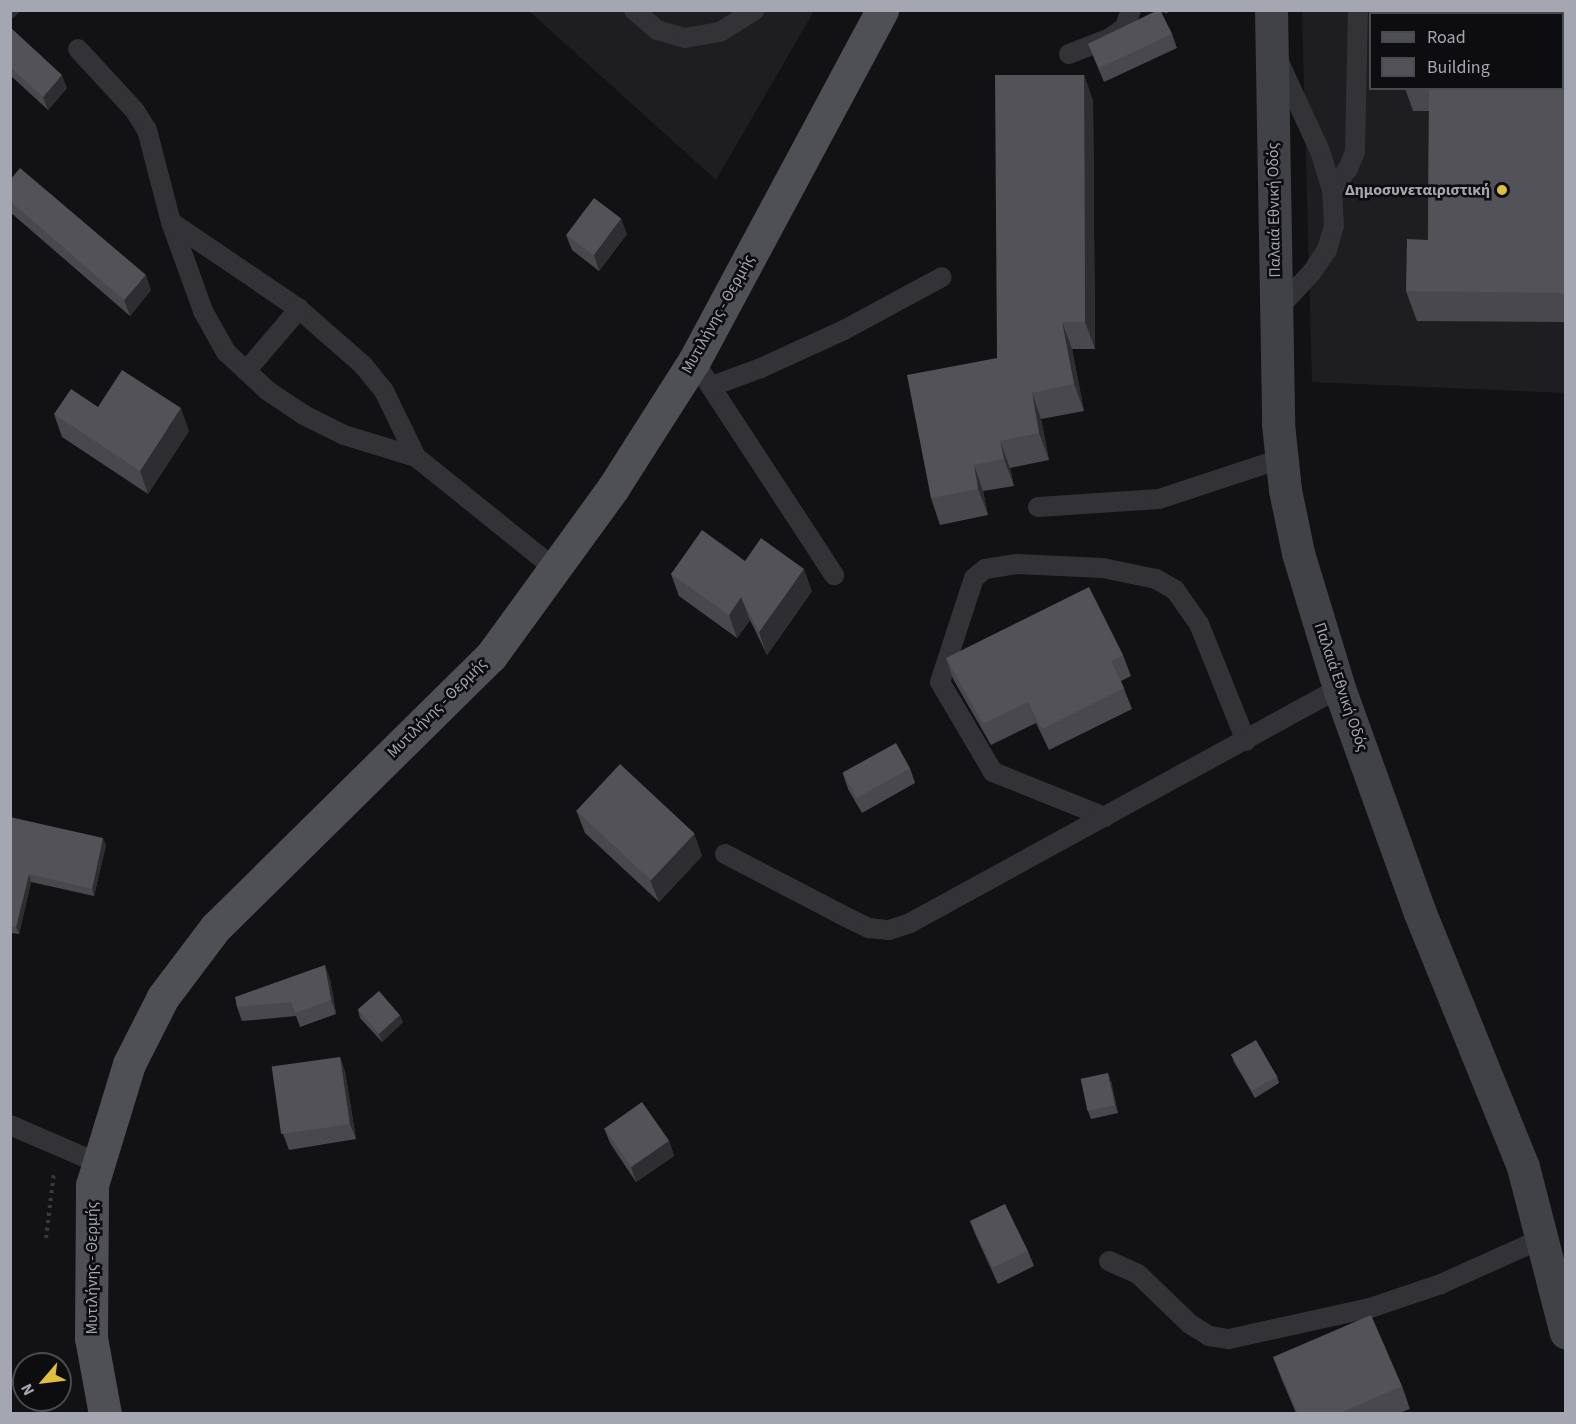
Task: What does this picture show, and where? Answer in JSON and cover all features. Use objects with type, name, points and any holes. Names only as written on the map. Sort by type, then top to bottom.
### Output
[{"type":"main road","name":"Μυτιλήνης - Θερμής","points":[[105,1413],[91,1338],[89,1259],[92,1185],[129,1064],[163,997],[208,936],[490,656],[613,488],[703,373],[882,10]]},
{"type":"main road","name":"Παλαιά Εθνική Οδός","points":[[1271,10],[1281,459],[1298,553],[1339,688],[1420,913],[1523,1167],[1566,1333]]},
{"type":"lane","points":[[634,10],[657,30],[685,38],[720,32],[755,10]]},
{"type":"lane","points":[[1069,54],[1110,38],[1125,27],[1131,10]]},
{"type":"lane","points":[[1332,190],[1348,169],[1354,152],[1358,10]]},
{"type":"lane","points":[[1272,44],[1320,151],[1332,190],[1334,226],[1327,250],[1276,311]]},
{"type":"lane","points":[[78,49],[135,111],[147,130],[171,222],[213,333],[246,371],[304,415],[344,435],[416,458],[554,568]]},
{"type":"lane","points":[[171,222],[298,309],[363,365],[384,391],[416,458]]},
{"type":"lane","points":[[834,575],[703,373],[761,368],[844,330],[942,277]]},
{"type":"lane","points":[[246,371],[298,309]]},
{"type":"lane","points":[[1038,507],[1159,499],[1281,459]]},
{"type":"lane","points":[[1105,817],[993,772],[940,682],[974,578],[985,569],[1017,564],[1103,568],[1156,579],[1175,590],[1199,624],[1246,741]]},
{"type":"lane","points":[[725,854],[869,928],[889,930],[910,923],[1246,741],[1339,688]]},
{"type":"lane","points":[[10,1125],[98,1163]]},
{"type":"lane","points":[[1109,1261],[1138,1274],[1199,1330],[1209,1336],[1230,1339],[1370,1308],[1441,1284],[1541,1239]]},
{"type":"path","points":[[46,1238],[57,1145]]},
{"type":"shaded area","points":[[529,11],[814,11],[716,180]]},
{"type":"shaded area","points":[[1302,11],[1565,11],[1565,393],[1312,382]]},
{"type":"building","points":[[1158,10],[1172,34],[1099,68],[1088,44]]},
{"type":"building","points":[[10,27],[62,75],[43,97],[10,67]]},
{"type":"building","name":"Δημοσυνεταιριστική","points":[[1564,39],[1566,39],[1566,293],[1406,291],[1407,239],[1428,240],[1429,90],[1564,90]]},
{"type":"building","points":[[995,75],[1084,75],[1085,322],[1062,322],[1074,384],[1032,393],[1039,433],[1000,441],[1004,459],[974,465],[978,489],[931,498],[907,375],[997,358]]},
{"type":"building","points":[[20,168],[146,275],[124,300],[10,201],[10,180]]},
{"type":"building","points":[[594,198],[621,218],[593,255],[566,235]]},
{"type":"building","points":[[122,370],[181,408],[140,471],[54,414],[71,389],[98,407]]},
{"type":"building","points":[[702,530],[745,561],[761,538],[804,569],[759,632],[741,597],[729,615],[671,574]]},
{"type":"building","points":[[1089,587],[1123,655],[1111,661],[1124,688],[1042,729],[1028,702],[983,724],[946,658]]},
{"type":"building","points":[[896,743],[910,768],[857,798],[843,773]]},
{"type":"building","points":[[620,764],[695,834],[651,880],[576,811]]},
{"type":"building","points":[[10,817],[103,838],[92,889],[29,874],[16,927],[10,925]]},
{"type":"building","points":[[325,965],[331,1000],[295,1013],[291,1002],[237,1007],[235,997]]},
{"type":"building","points":[[379,991],[400,1015],[379,1034],[358,1009]]},
{"type":"building","points":[[1256,1040],[1277,1076],[1252,1091],[1231,1054]]},
{"type":"building","points":[[340,1057],[349,1124],[281,1134],[272,1067]]},
{"type":"building","points":[[1108,1073],[1115,1105],[1087,1111],[1081,1079]]},
{"type":"building","points":[[642,1102],[669,1141],[631,1167],[604,1128]]},
{"type":"building","points":[[1005,1204],[1028,1251],[993,1268],[970,1221]]},
{"type":"building","points":[[1371,1315],[1402,1386],[1340,1413],[1298,1413],[1273,1357]]},
{"type":"place","name":"Δημοσυνεταιριστική","points":[[1502,190]]}]
